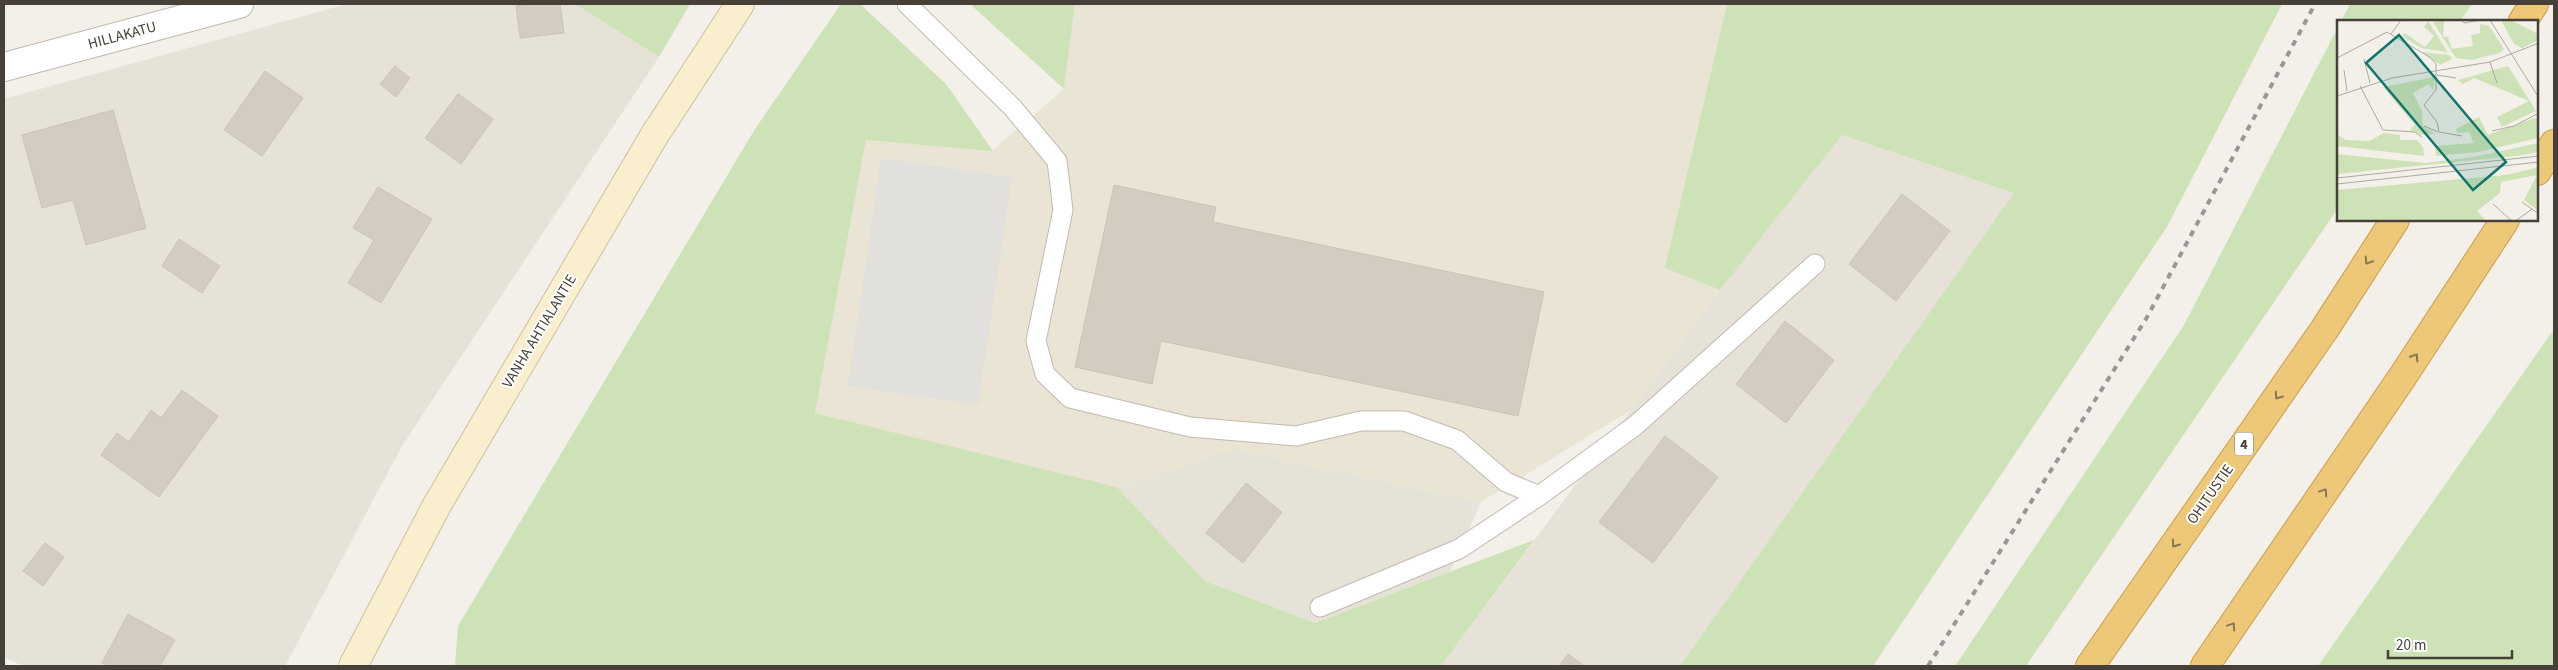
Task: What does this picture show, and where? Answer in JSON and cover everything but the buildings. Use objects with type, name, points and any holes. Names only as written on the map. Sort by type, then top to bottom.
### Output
[{"type":"highway","points":[[2524,20],[2534,4]]},
{"type":"highway","points":[[2538,169],[2554,144]]},
{"type":"highway","name":"OHITUSTIE","points":[[2090,666],[2324,330],[2394,221]]},
{"type":"highway","points":[[2205,666],[2402,376],[2503,221]]},
{"type":"street","name":"HILLAKATU","points":[[4,67],[239,4]]},
{"type":"street","name":"VANHA AHTIALANTIE","points":[[353,666],[437,505],[654,136],[740,4]]},
{"type":"lane","points":[[907,4],[1013,108],[1057,161],[1063,210],[1036,342],[1045,374],[1070,398],[1190,426],[1296,436],[1361,420],[1404,422],[1457,440],[1506,482],[1539,496]]},
{"type":"lane","points":[[1320,607],[1459,549],[1539,496],[1636,425],[1815,264]]},
{"type":"shaded area","points":[[347,4],[575,4],[659,57],[402,446],[285,666],[23,666],[4,657],[4,99]]},
{"type":"shaded area","points":[[1075,4],[1727,4],[1666,268],[1720,290],[1631,410],[1481,502],[1233,449],[1117,487],[815,413],[866,140],[993,150],[1064,89]]},
{"type":"shaded area","points":[[1842,135],[2015,193],[1680,666],[1441,666],[1720,290]]},
{"type":"shaded area","points":[[881,158],[1012,177],[978,405],[848,386]]},
{"type":"shaded area","points":[[1233,449],[1481,502],[1449,573],[1315,623],[1205,581],[1117,487]]},
{"type":"green space","points":[[575,4],[690,4],[659,57]]},
{"type":"green space","points":[[841,4],[860,4],[946,84],[993,151],[866,140],[815,413],[1117,487],[1205,581],[1315,623],[1534,540],[1441,666],[455,666],[458,626],[755,129]]},
{"type":"green space","points":[[970,4],[1075,4],[1064,89]]},
{"type":"green space","points":[[1727,4],[2282,4],[2167,227],[1873,666],[1680,666],[2014,193],[1842,135],[1720,290],[1665,268]]},
{"type":"green space","points":[[2350,4],[2472,4],[2461,20],[2342,20]]},
{"type":"green space","points":[[2337,29],[2337,209],[2026,666],[1955,666],[2184,325]]},
{"type":"green space","points":[[2554,329],[2554,666],[2318,666]]},
{"type":"railway","points":[[1928,666],[2146,319],[2315,4]]}]
